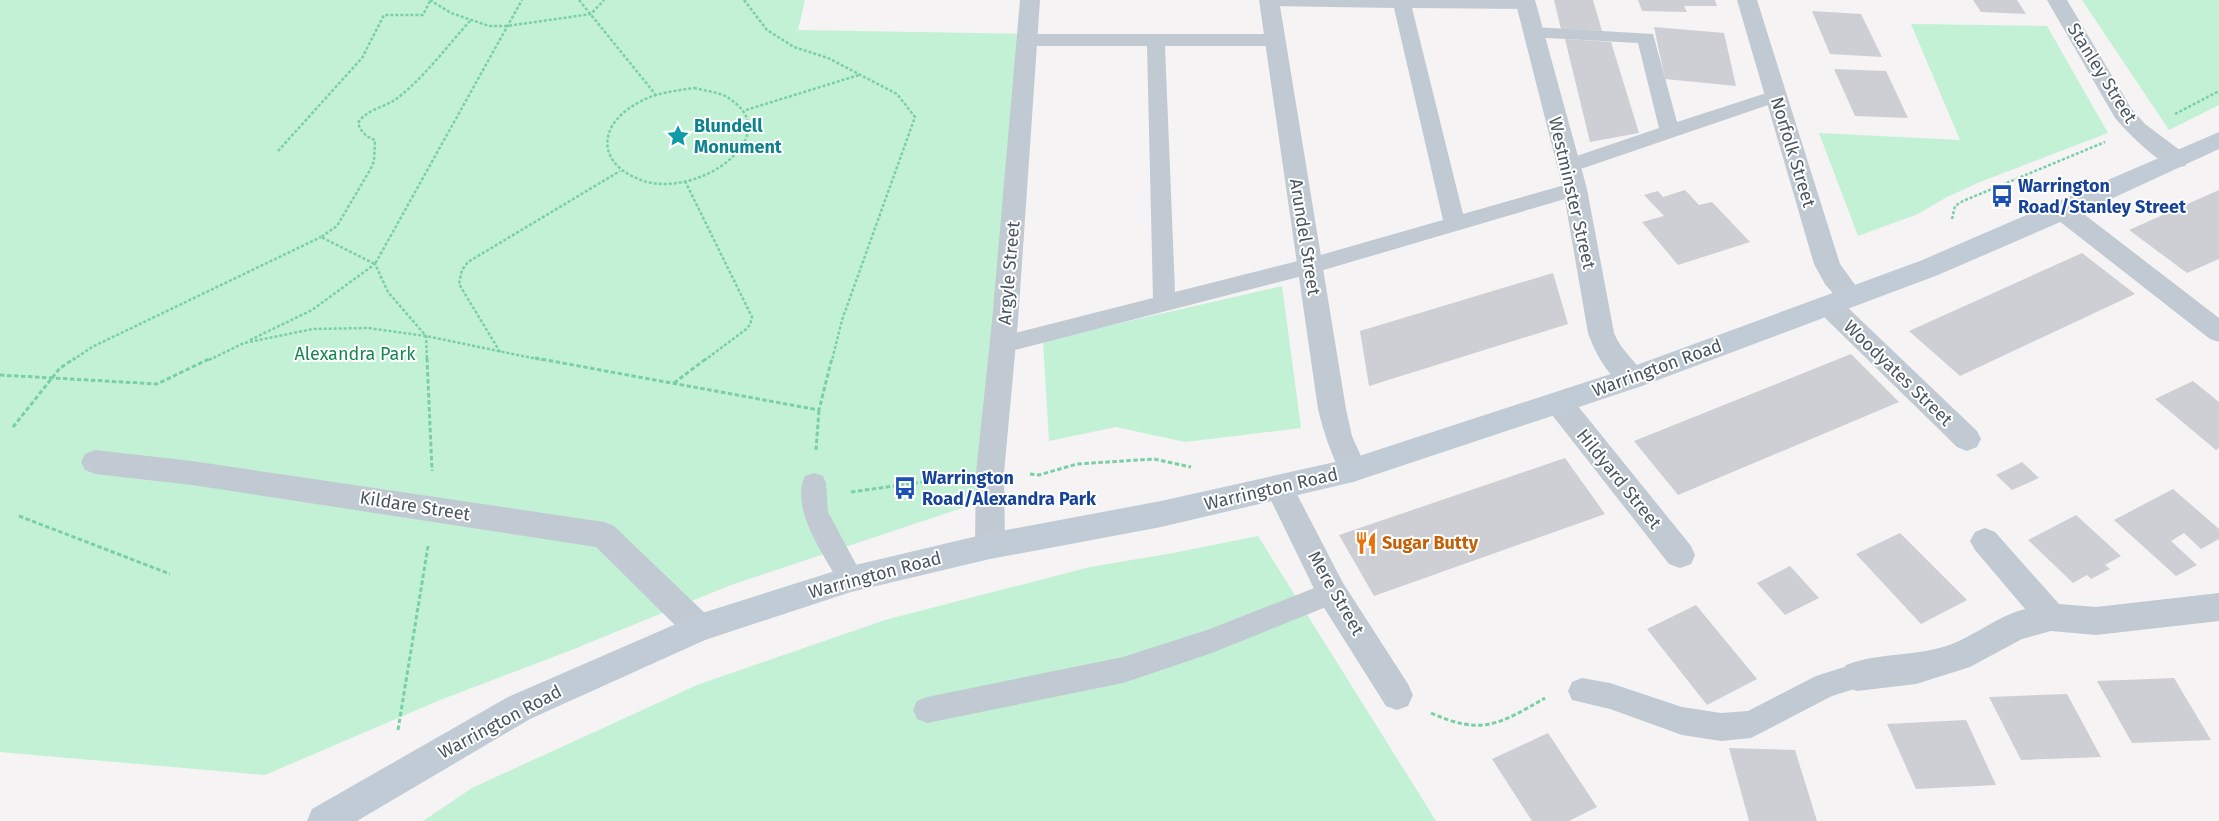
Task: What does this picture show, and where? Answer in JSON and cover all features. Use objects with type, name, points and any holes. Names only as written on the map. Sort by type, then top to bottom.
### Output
[{"type":"main road","name":"Warrington Road","points":[[324,821],[519,708],[699,628],[851,579],[990,546],[1160,514],[1353,470],[1632,378],[1840,302],[1929,268],[2063,211],[2219,140]]},
{"type":"street","name":"Argyle Street","points":[[990,546],[990,473],[1003,344],[1030,0]]},
{"type":"street","name":"Arundel Street","points":[[1269,0],[1332,409],[1338,436],[1353,470]]},
{"type":"street","name":"Norfolk Street","points":[[1747,0],[1827,264],[1834,277],[1840,302]]},
{"type":"street","name":"Stanley Street","points":[[2057,0],[2123,113],[2137,129],[2177,160]]},
{"type":"street","name":"Westminster Street","points":[[1526,2],[1575,189],[1605,345],[1614,359],[1632,378]]},
{"type":"street","points":[[2063,211],[2219,332]]},
{"type":"street","name":"Woodyates Street","points":[[1840,302],[1968,439]]},
{"type":"street","name":"Hildyard Street","points":[[1559,403],[1680,555]]},
{"type":"street","name":"Kildare Street","points":[[95,462],[192,473],[604,535],[699,628]]},
{"type":"street","name":"Mere Street","points":[[1279,488],[1332,593],[1398,695]]},
{"type":"street","points":[[1984,542],[2051,617]]},
{"type":"street","points":[[1857,676],[1916,669],[1959,657],[2015,626],[2051,617],[2096,621],[2219,607]]},
{"type":"lane","points":[[1269,0],[1526,2]]},
{"type":"lane","points":[[1402,2],[1455,224]]},
{"type":"lane","points":[[1534,33],[1646,38],[1670,132]]},
{"type":"lane","points":[[1027,40],[1275,40]]},
{"type":"lane","points":[[1156,40],[1164,303]]},
{"type":"lane","points":[[1569,166],[1776,96]]},
{"type":"lane","points":[[1003,344],[1310,266],[1575,189]]},
{"type":"lane","points":[[815,490],[816,513],[851,579]]},
{"type":"lane","points":[[927,710],[1123,670],[1212,640],[1332,593]]},
{"type":"lane","points":[[1582,691],[1610,696],[1682,721],[1721,727],[1750,724],[1826,685],[1857,676]]},
{"type":"path","points":[[278,151],[362,58],[384,15],[423,14],[430,0],[470,21],[489,26],[507,26],[591,14],[604,0]]},
{"type":"path","points":[[0,375],[157,384],[312,310],[351,283],[375,264],[522,0]]},
{"type":"path","points":[[579,0],[656,95]]},
{"type":"path","points":[[244,343],[313,330],[368,328],[426,336],[500,352],[674,382],[819,410],[842,320],[915,117],[897,94],[828,58],[794,47],[767,30],[744,0]]},
{"type":"path","points":[[13,427],[60,368],[92,347],[321,237],[337,226],[374,161],[375,140],[367,138],[360,132],[358,123],[362,116],[394,101],[402,95],[470,21]]},
{"type":"path","points":[[746,110],[859,75]]},
{"type":"path","points":[[694,88],[714,91],[732,98],[746,110],[750,123],[748,139],[737,154],[721,168],[699,178],[685,181],[651,183],[630,178],[615,167],[607,154],[606,138],[614,122],[629,108],[656,95],[694,88]]},
{"type":"path","points":[[1951,222],[1956,206],[1963,201],[2176,114],[2219,91]]},
{"type":"path","points":[[500,352],[460,284],[462,270],[468,262],[620,171]]},
{"type":"path","points":[[674,382],[746,330],[752,317],[685,181]]},
{"type":"path","points":[[321,237],[375,264],[388,292],[426,336],[434,509],[397,738]]},
{"type":"path","points":[[815,490],[990,473],[1040,475],[1078,464],[1154,459],[1192,467]]},
{"type":"path","points":[[19,516],[170,574]]},
{"type":"path","points":[[1398,695],[1452,724],[1478,727],[1503,722],[1548,696],[1582,691]]},
{"type":"green space","name":"Alexandra Park","points":[[0,0],[805,0],[798,30],[1028,34],[977,503],[731,585],[569,651],[440,700],[265,775],[0,752]]},
{"type":"green space","points":[[2082,0],[2219,0],[2219,105],[2169,130]]},
{"type":"green space","points":[[1911,24],[2047,26],[2108,133],[1980,182],[1947,197],[1918,214],[1858,236],[1819,133],[1960,140]]},
{"type":"green space","points":[[1282,286],[1301,428],[1185,442],[1116,427],[1049,441],[1043,341]]},
{"type":"green space","points":[[1258,536],[1436,821],[423,821],[472,788],[697,685],[885,620],[1090,567]]},
{"type":"building","points":[[1554,0],[1593,0],[1602,31],[1561,29]]},
{"type":"building","points":[[1638,0],[1715,0],[1717,6],[1684,6],[1687,12],[1642,11]]},
{"type":"building","points":[[1973,0],[2017,0],[2026,14],[1981,12]]},
{"type":"building","points":[[1812,11],[1861,14],[1882,57],[1830,54]]},
{"type":"building","points":[[1654,27],[1724,33],[1736,86],[1665,79]]},
{"type":"building","points":[[1565,39],[1611,42],[1639,133],[1590,142]]},
{"type":"building","points":[[1834,69],[1886,71],[1908,118],[1855,116]]},
{"type":"building","points":[[1685,190],[1699,205],[1712,202],[1750,242],[1678,265],[1642,222],[1664,216],[1644,195],[1658,191],[1663,197]]},
{"type":"building","points":[[2219,190],[2219,259],[2187,273],[2129,230]]},
{"type":"building","points":[[2082,253],[2135,294],[1960,376],[1909,331]]},
{"type":"building","points":[[1553,273],[1568,324],[1369,386],[1360,331]]},
{"type":"building","points":[[1851,354],[1899,402],[1678,495],[1634,441]]},
{"type":"building","points":[[2193,381],[2219,402],[2219,448],[2216,450],[2155,399]]},
{"type":"building","points":[[1565,458],[1605,514],[1374,596],[1339,535]]},
{"type":"building","points":[[2022,462],[2039,478],[2012,490],[1996,475]]},
{"type":"building","points":[[2173,489],[2219,529],[2219,539],[2201,549],[2184,533],[2171,541],[2197,565],[2176,576],[2114,520]]},
{"type":"building","points":[[2076,515],[2121,556],[2105,565],[2110,569],[2091,579],[2087,575],[2073,583],[2028,540]]},
{"type":"building","points":[[1900,533],[1967,600],[1921,624],[1856,554]]},
{"type":"building","points":[[1790,566],[1819,598],[1785,615],[1757,583]]},
{"type":"building","points":[[1696,605],[1757,679],[1707,705],[1647,629]]},
{"type":"building","points":[[2174,678],[2211,740],[2132,743],[2097,681]]},
{"type":"building","points":[[2067,694],[2101,757],[2021,760],[1989,697]]},
{"type":"building","points":[[1966,720],[1996,785],[1916,789],[1887,724]]},
{"type":"building","points":[[1548,733],[1597,807],[1569,821],[1532,821],[1492,759]]},
{"type":"building","points":[[1729,748],[1795,750],[1817,821],[1749,821]]},
{"type":"place","name":"Blundell Monument","points":[[678,136]]},
{"type":"place","name":"Warrington Road/Stanley Street","points":[[2002,196]]},
{"type":"place","name":"Warrington Road/Alexandra Park","points":[[905,488]]},
{"type":"place","name":"Sugar Butty","points":[[1366,543]]}]
